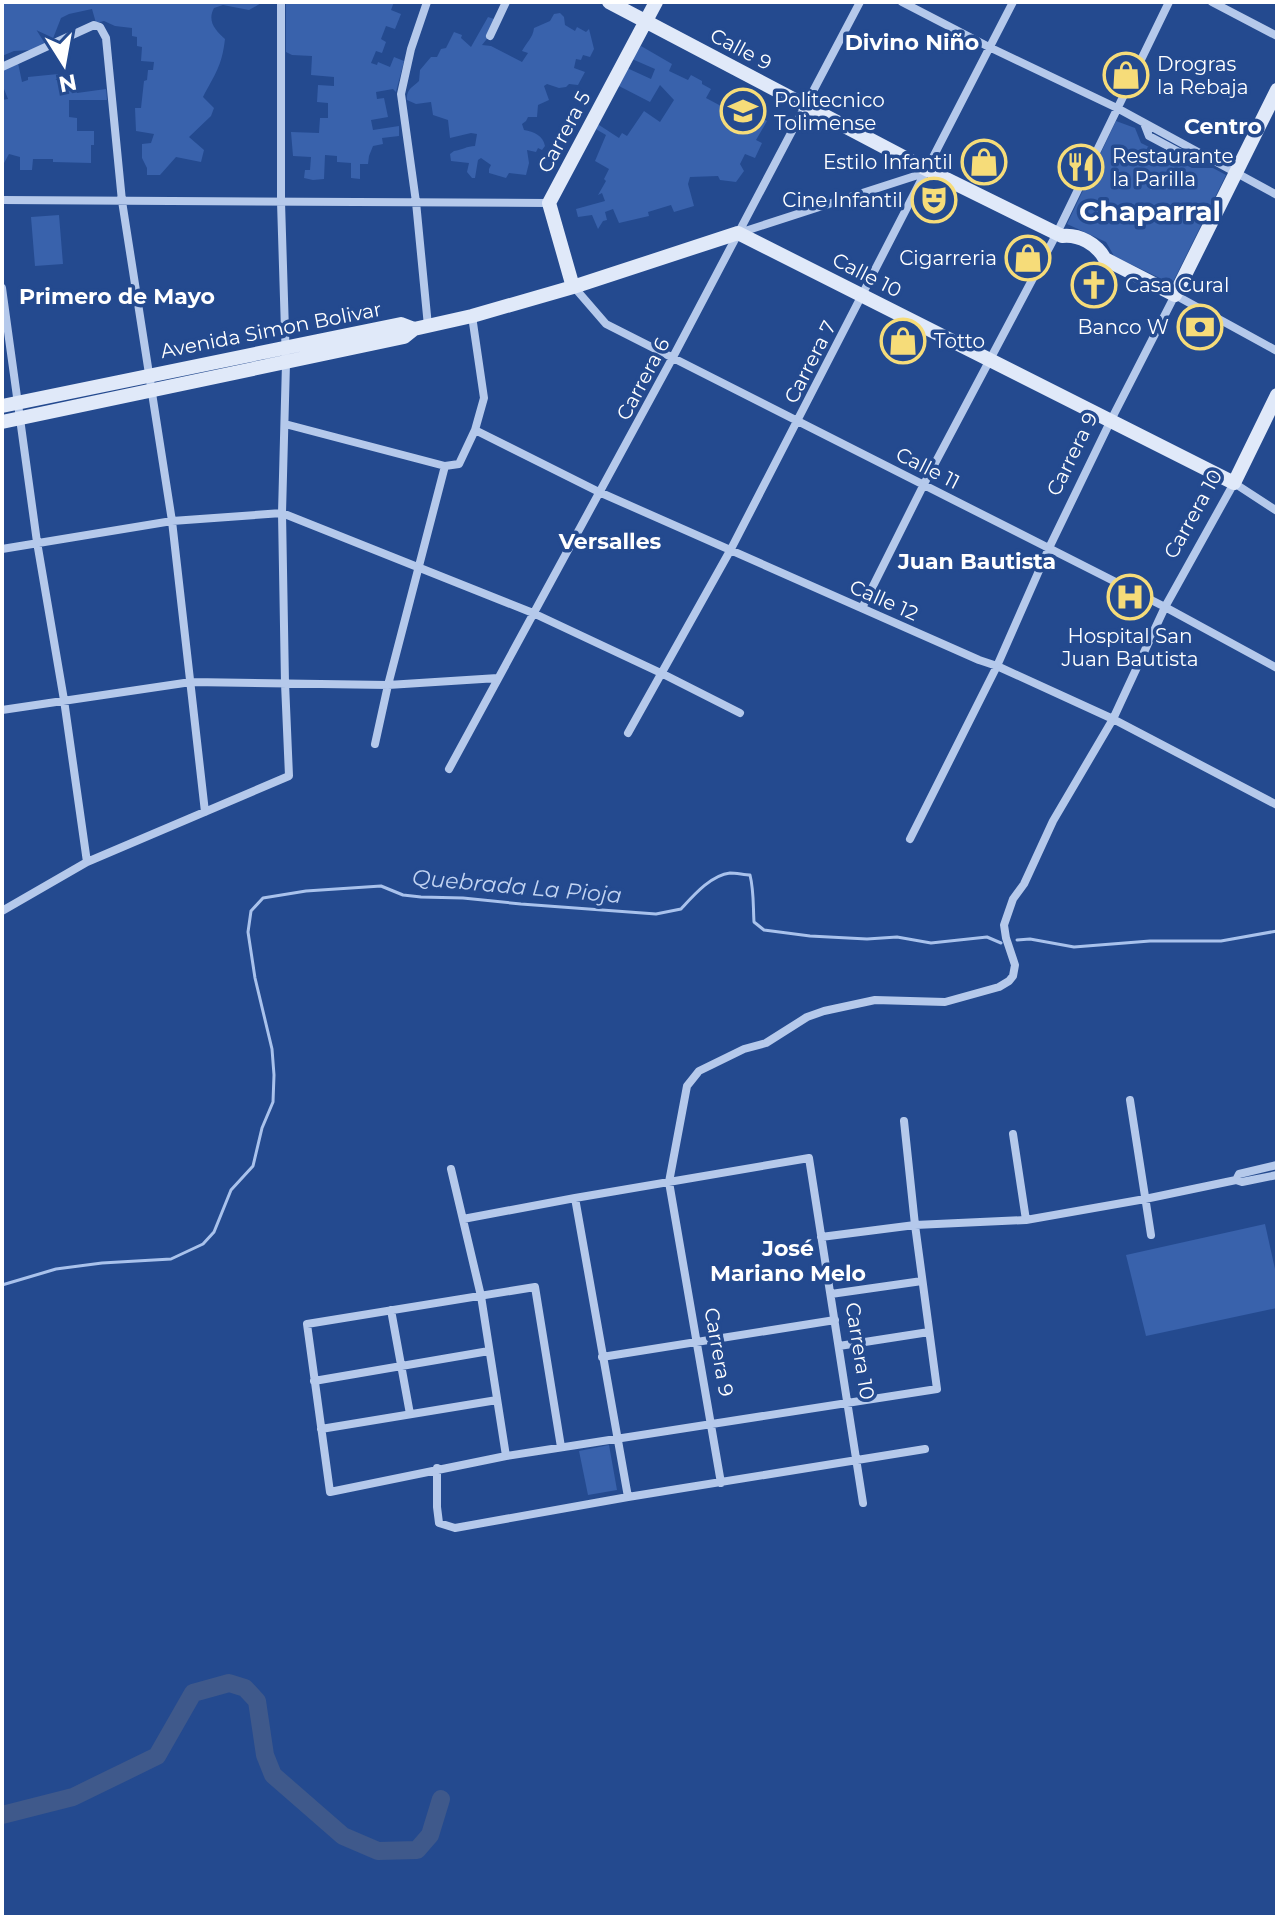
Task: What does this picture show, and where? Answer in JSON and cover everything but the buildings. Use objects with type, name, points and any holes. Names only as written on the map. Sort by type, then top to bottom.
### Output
[{"type":"main road","name":"Calle 9","points":[[609,2],[928,170],[1062,236],[1072,235],[1099,248],[1105,259],[1175,295]]},
{"type":"main road","name":"Carrera 5","points":[[573,287],[549,203],[656,2]]},
{"type":"main road","name":"Carrera 9","points":[[1175,295],[1277,90]]},
{"type":"main road","points":[[421,328],[573,287],[738,233]]},
{"type":"main road","name":"Calle 10","points":[[738,233],[1234,483]]},
{"type":"main road","name":"Avenida Simon Bolivar","points":[[13,408],[152,390],[401,324],[421,328]]},
{"type":"main road","name":"Avenida Simon Bolivar","points":[[2,422],[13,408],[149,375],[285,356]]},
{"type":"main road","name":"Carrera 10","points":[[1234,483],[1277,395]]},
{"type":"street","points":[[2,911],[87,862],[289,776],[282,513],[285,356],[281,2]]},
{"type":"street","points":[[421,328],[416,202],[401,94],[411,49],[427,2]]},
{"type":"street","points":[[490,36],[506,2]]},
{"type":"street","name":"Carrera 6","points":[[449,769],[673,357],[860,2]]},
{"type":"street","points":[[902,2],[1117,108],[1277,195]]},
{"type":"street","name":"Carrera 7","points":[[628,733],[731,549],[1013,2]]},
{"type":"street","points":[[862,608],[1057,233],[1169,2]]},
{"type":"street","points":[[1212,2],[1277,36]]},
{"type":"street","points":[[2,67],[94,25],[100,27],[106,38],[122,201],[172,521],[205,812]]},
{"type":"street","points":[[738,233],[928,170]]},
{"type":"street","points":[[2,200],[549,203]]},
{"type":"street","name":"Calle 11","points":[[573,287],[606,324],[1165,607],[1277,668]]},
{"type":"street","points":[[2,288],[13,408],[64,700],[87,862]]},
{"type":"street","name":"Calle 9","points":[[1175,295],[1277,351]]},
{"type":"street","name":"Carrera 9","points":[[910,839],[997,666],[1049,548],[1111,420],[1175,295]]},
{"type":"street","points":[[285,424],[445,466],[459,464],[475,430],[484,398],[472,316]]},
{"type":"street","name":"Calle 12","points":[[475,430],[599,492],[1113,719],[1273,803]]},
{"type":"street","points":[[375,744],[445,466]]},
{"type":"street","name":"Calle 10","points":[[1234,483],[1277,511]]},
{"type":"street","name":"Carrera 10","points":[[863,1503],[809,1158],[669,1182],[687,1086],[699,1071],[744,1049],[766,1043],[807,1017],[875,1000],[945,1002],[999,987],[1009,981],[1015,965],[1004,925],[1013,899],[1024,884],[1053,821],[1113,719],[1165,607],[1234,483]]},
{"type":"street","points":[[2,549],[172,521],[282,513],[533,613],[740,713]]},
{"type":"street","points":[[2,710],[191,682],[388,685],[498,678]]},
{"type":"street","points":[[1130,1100],[1151,1235]]},
{"type":"street","points":[[561,1447],[535,1287],[307,1324],[330,1492],[437,1468],[561,1447],[616,1437],[937,1389],[904,1121]]},
{"type":"street","points":[[1013,1134],[1026,1220]]},
{"type":"street","points":[[1236,1180],[1239,1174],[1277,1165]]},
{"type":"street","points":[[451,1169],[481,1296],[506,1456]]},
{"type":"street","points":[[821,1237],[915,1225],[1026,1220],[1277,1175]]},
{"type":"street","points":[[463,1219],[669,1182]]},
{"type":"street","name":"Carrera 9","points":[[669,1182],[721,1483]]},
{"type":"street","points":[[575,1198],[628,1497]]},
{"type":"street","points":[[831,1294],[922,1281]]},
{"type":"street","points":[[391,1310],[410,1414]]},
{"type":"street","points":[[602,1357],[835,1320]]},
{"type":"street","points":[[839,1346],[929,1332]]},
{"type":"street","points":[[314,1381],[489,1351]]},
{"type":"street","points":[[321,1429],[497,1400]]},
{"type":"street","points":[[437,1468],[439,1523],[455,1528],[925,1449]]},
{"type":"shaded area","points":[[2,2],[263,2],[249,10],[223,5],[214,8],[212,13],[213,25],[225,39],[220,63],[203,97],[214,108],[211,116],[189,137],[204,150],[201,162],[176,157],[160,175],[147,175],[142,144],[151,143],[154,134],[136,131],[135,108],[141,108],[144,81],[147,80],[148,70],[153,70],[154,62],[141,61],[142,47],[137,46],[137,37],[132,36],[132,28],[104,21],[96,23],[92,9],[61,18],[52,41],[31,50],[14,51],[2,56]]},
{"type":"shaded area","points":[[286,2],[394,2],[391,10],[401,14],[395,29],[386,26],[381,39],[386,42],[382,53],[376,51],[371,63],[377,65],[378,62],[390,67],[394,57],[404,61],[396,92],[393,89],[376,92],[377,99],[384,98],[388,117],[371,120],[373,130],[399,126],[399,136],[382,138],[383,144],[373,146],[368,164],[360,164],[360,179],[351,178],[351,163],[337,162],[337,156],[325,155],[324,179],[304,178],[305,170],[310,170],[311,157],[293,156],[291,132],[319,133],[320,118],[328,118],[328,103],[317,102],[318,85],[334,86],[334,77],[311,75],[312,56],[286,52]]},
{"type":"shaded area","points":[[560,13],[565,25],[575,31],[577,27],[586,32],[589,29],[594,49],[590,57],[583,55],[581,60],[576,59],[574,68],[585,72],[578,85],[559,88],[544,86],[549,100],[538,105],[537,117],[528,117],[522,124],[524,130],[540,137],[545,146],[536,152],[527,150],[529,163],[526,175],[509,173],[506,178],[489,173],[491,165],[481,158],[475,178],[472,178],[467,172],[469,163],[451,161],[450,154],[475,146],[477,134],[450,138],[448,120],[433,115],[431,102],[416,104],[407,100],[409,91],[419,81],[420,70],[431,57],[437,57],[441,49],[446,48],[454,32],[462,35],[461,38],[471,47],[488,17],[497,20],[482,45],[491,46],[522,62],[528,53],[522,51],[534,28]]},
{"type":"shaded area","points":[[641,46],[672,64],[669,71],[688,80],[691,75],[702,81],[711,89],[706,98],[721,106],[726,98],[767,121],[756,140],[762,143],[755,158],[745,154],[740,164],[744,171],[736,182],[720,180],[718,176],[690,177],[688,184],[694,206],[674,212],[671,205],[648,212],[649,216],[619,223],[613,209],[605,212],[607,220],[598,229],[592,215],[578,217],[576,209],[605,201],[602,193],[598,195],[609,169],[595,161],[606,135],[594,128],[596,123],[619,138],[622,133],[627,136],[644,111],[660,122],[674,100],[660,85],[650,102],[617,85],[627,68],[651,79],[655,69],[632,59]]},
{"type":"shaded area","points":[[18,63],[22,82],[28,77],[58,74],[60,83],[74,80],[77,93],[106,89],[107,100],[69,100],[69,117],[77,118],[77,131],[94,131],[91,163],[33,159],[32,170],[20,170],[20,157],[9,154],[4,163],[2,100],[8,99],[2,89],[2,71]]},
{"type":"shaded area","points":[[1116,121],[1135,128],[1141,143],[1192,168],[1213,168],[1226,175],[1172,284],[1114,256],[1106,242],[1067,224]]},
{"type":"shaded area","points":[[59,215],[63,264],[35,266],[31,217]]},
{"type":"shaded area","points":[[1265,1224],[1277,1278],[1277,1308],[1146,1336],[1126,1255]]},
{"type":"shaded area","points":[[609,1445],[617,1490],[588,1495],[579,1451]]},
{"type":"waterway","name":"Quebrada La Pioja","points":[[2,1285],[56,1269],[171,1259],[203,1244],[214,1232],[231,1190],[253,1166],[262,1128],[273,1102],[272,1049],[248,932],[251,911],[263,898],[306,891],[381,886],[403,895],[421,897],[656,914],[681,909],[709,882],[732,873],[750,875],[754,922],[764,930],[810,936],[897,937],[931,943],[987,937],[1001,943]]},
{"type":"waterway","name":"Quebrada La Pioja","points":[[1017,940],[1030,939],[1074,947],[1150,941],[1221,941],[1277,931]]},
{"type":"waterway","points":[[2,1815],[73,1797],[157,1756],[193,1693],[229,1683],[245,1688],[257,1701],[265,1755],[273,1775],[343,1836],[378,1851],[417,1850],[430,1835],[441,1799]]},
{"type":"place","name":"Drogras la Rebaja","points":[[1126,75]]},
{"type":"place","name":"Politecnico Tolimense","points":[[743,111]]},
{"type":"place","name":"Estilo Infantil","points":[[984,162]]},
{"type":"place","name":"Restaurante la Parilla","points":[[1081,167]]},
{"type":"place","name":"Cine Infantil","points":[[934,200]]},
{"type":"place","name":"Cigarreria","points":[[1028,258]]},
{"type":"place","name":"Casa Cural","points":[[1094,285]]},
{"type":"place","name":"Banco W","points":[[1200,327]]},
{"type":"place","name":"Totto","points":[[903,341]]},
{"type":"place","name":"Hospital San Juan Bautista","points":[[1130,597]]},
{"type":"district","name":"Divino Niño","points":[[912,42]]},
{"type":"district","name":"Centro","points":[[1223,126]]},
{"type":"district","name":"Chaparral","points":[[1150,211]]},
{"type":"district","name":"Primero de Mayo","points":[[117,296]]},
{"type":"district","name":"Versalles","points":[[610,541]]},
{"type":"district","name":"Juan Bautista","points":[[977,561]]},
{"type":"district","name":"José Mariano Melo","points":[[788,1260]]}]
